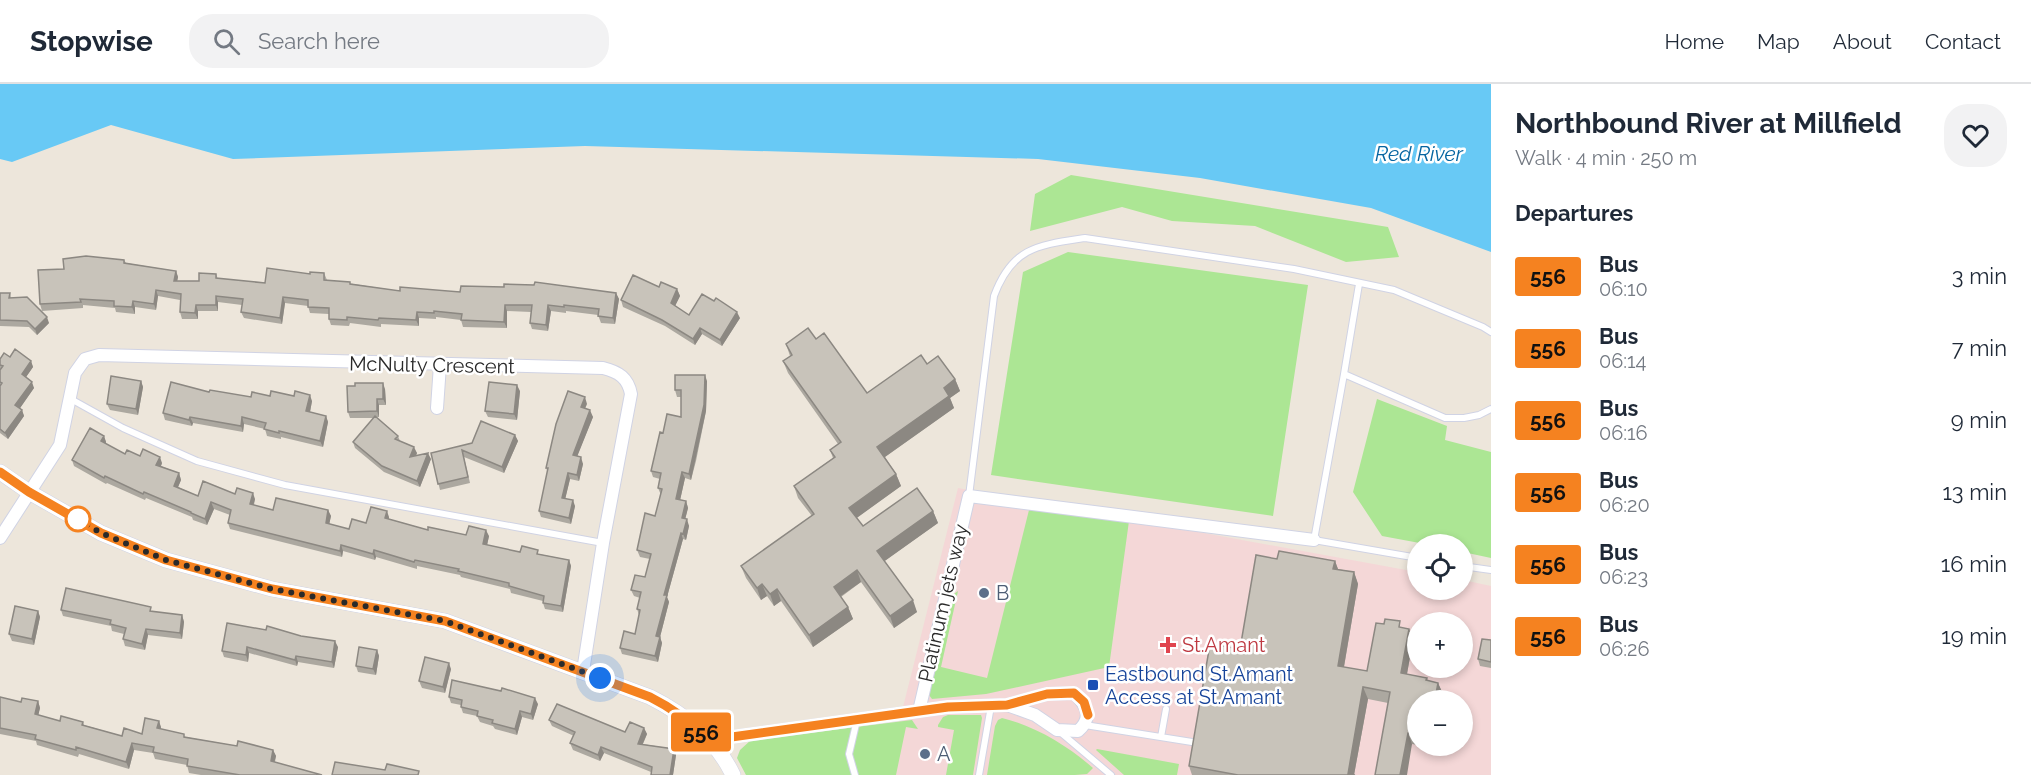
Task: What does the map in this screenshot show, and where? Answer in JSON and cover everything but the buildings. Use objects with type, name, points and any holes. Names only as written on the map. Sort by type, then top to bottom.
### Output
[{"type":"street","name":"McNulty Crescent","points":[[0,538],[60,445],[75,373],[85,359],[99,355],[603,368],[615,371],[624,377],[631,394],[603,543],[583,671]]},
{"type":"street","points":[[437,408],[440,365]]},
{"type":"street","points":[[0,472],[29,492],[101,533],[166,560],[272,589],[445,621],[583,671],[670,707],[689,720],[710,740],[733,775]]},
{"type":"street","points":[[969,496],[1314,540]]},
{"type":"street","name":"Platinum jets way","points":[[919,711],[969,496]]},
{"type":"street","points":[[710,740],[948,707],[1007,705],[1047,694],[1074,693],[1084,702],[1088,715],[1085,725],[1078,731],[1057,730],[1035,715],[1007,705]]},
{"type":"lane","points":[[969,496],[994,296],[1000,278],[1015,258],[1034,248],[1085,238],[1294,269],[1394,290],[1484,327],[1491,332]]},
{"type":"lane","points":[[1359,284],[1314,540],[1407,556]]},
{"type":"lane","points":[[1344,374],[1445,418],[1479,415],[1491,409]]},
{"type":"lane","points":[[69,398],[123,428],[197,461],[285,485],[603,543]]},
{"type":"lane","points":[[1473,568],[1491,570]]},
{"type":"lane","points":[[979,775],[992,705]]},
{"type":"lane","points":[[1161,737],[1166,709]]},
{"type":"lane","points":[[855,775],[849,754],[857,719]]},
{"type":"lane","points":[[1085,725],[1192,742]]},
{"type":"lane","points":[[1057,730],[1111,775]]},
{"type":"shaded area","name":"St.Amant","points":[[958,488],[1407,570],[1407,600],[1473,600],[1473,582],[1491,586],[1491,775],[762,775],[898,727]]},
{"type":"green space","points":[[1071,175],[1388,227],[1399,257],[1346,262],[1255,226],[1172,221],[1122,207],[1030,231],[1035,194]]},
{"type":"green space","points":[[1068,252],[1308,285],[1273,516],[991,475],[1023,272]]},
{"type":"green space","points":[[1377,399],[1447,426],[1445,440],[1491,452],[1491,558],[1473,554],[1473,534],[1407,534],[1407,541],[1382,536],[1353,492]]},
{"type":"green space","points":[[1029,510],[1129,521],[1109,667],[986,694],[932,699],[929,695],[954,594],[958,591],[941,667],[987,678]]},
{"type":"green space","points":[[981,715],[973,775],[946,775],[954,730],[938,727],[938,725],[943,717]]},
{"type":"green space","points":[[1002,718],[1027,726],[1050,738],[1093,768],[1087,774],[1075,775],[987,775],[995,726]]},
{"type":"green space","points":[[912,720],[918,729],[906,727],[896,775],[746,775],[737,758],[740,750],[751,740]]},
{"type":"green space","points":[[1097,749],[1179,764],[1177,775],[1124,775]]},
{"type":"water","name":"Red River","points":[[0,84],[1491,84],[1491,252],[1371,208],[1200,178],[1038,159],[585,146],[233,159],[111,125],[12,162],[0,159]]},
{"type":"bus line","name":"556","points":[[0,472],[29,492],[101,533],[166,560],[272,589],[445,621],[650,697],[689,720],[710,740],[948,707],[1007,705],[1047,694],[1074,693],[1084,702],[1088,715]]},
{"type":"place","name":"B","points":[[984,593]]},
{"type":"place","name":"St.Amant","points":[[1168,645]]},
{"type":"place","name":"Eastbound St.Amant Access at St.Amant","points":[[1093,685]]},
{"type":"place","name":"A","points":[[925,754]]},
{"type":"route","points":[[78,519],[101,533],[166,560],[218,576],[272,589],[445,621],[600,678]]}]
